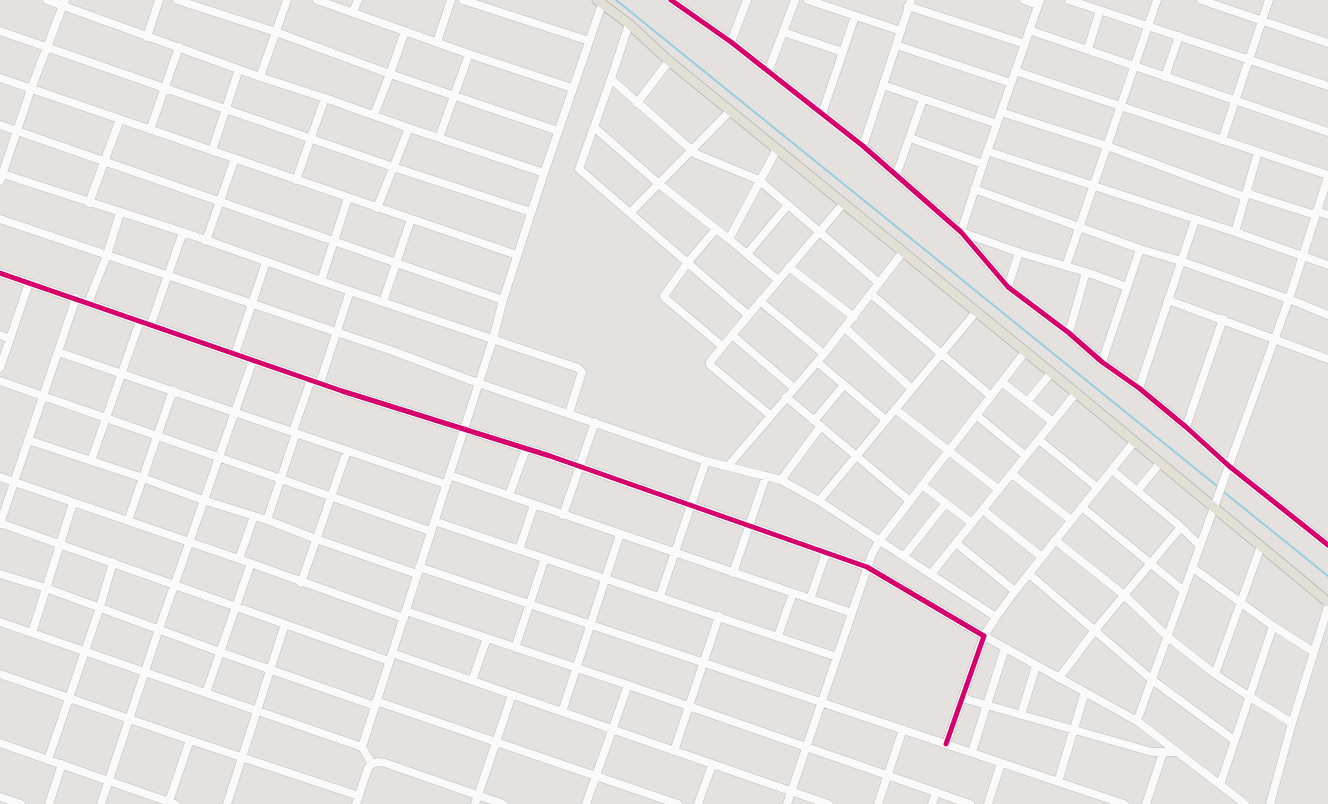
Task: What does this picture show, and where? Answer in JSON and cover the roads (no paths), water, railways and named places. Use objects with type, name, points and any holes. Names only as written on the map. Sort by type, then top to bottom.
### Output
[{"type":"main road","points":[[600,2],[629,24],[669,61],[1076,393],[1328,602]]},
{"type":"street","points":[[47,0],[64,3],[148,37],[260,77],[544,172]]},
{"type":"street","points":[[148,37],[159,0]]},
{"type":"street","points":[[177,0],[276,32],[390,74],[558,131]]},
{"type":"street","points":[[260,77],[287,0]]},
{"type":"street","points":[[317,0],[572,88]]},
{"type":"street","points":[[353,12],[358,0]]},
{"type":"street","points":[[436,42],[451,0]]},
{"type":"street","points":[[464,0],[484,3],[589,41]]},
{"type":"street","points":[[672,0],[731,42],[863,146],[961,232],[1008,287],[1102,362],[1139,388],[1186,426],[1229,466],[1328,545]]},
{"type":"street","points":[[731,42],[747,0]]},
{"type":"street","points":[[768,72],[795,0]]},
{"type":"street","points":[[808,0],[900,31]]},
{"type":"street","points":[[961,232],[1039,2],[1024,0]]},
{"type":"street","points":[[1069,0],[1328,86]]},
{"type":"street","points":[[1066,266],[1157,0]]},
{"type":"street","points":[[1201,0],[1328,43]]},
{"type":"street","points":[[1222,140],[1269,0]]},
{"type":"street","points":[[362,747],[493,339],[531,212],[589,41],[600,2]]},
{"type":"street","points":[[64,3],[31,89],[1,176],[183,232],[581,370],[582,372],[569,413]]},
{"type":"street","points":[[863,146],[909,3],[1025,44]]},
{"type":"street","points":[[1088,49],[1100,10]]},
{"type":"street","points":[[822,114],[855,16]]},
{"type":"street","points":[[629,24],[611,80],[578,169],[748,315]]},
{"type":"street","points":[[1029,30],[1328,132]]},
{"type":"street","points":[[0,31],[393,167],[531,212]]},
{"type":"street","points":[[374,115],[405,31]]},
{"type":"street","points":[[783,32],[843,52]]},
{"type":"street","points":[[1166,77],[1179,36]]},
{"type":"street","points":[[896,45],[1011,83]]},
{"type":"street","points":[[150,130],[178,47]]},
{"type":"street","points":[[439,138],[469,54]]},
{"type":"street","points":[[637,103],[669,61]]},
{"type":"street","points":[[212,151],[239,69]]},
{"type":"street","points":[[1015,71],[1328,176],[1275,339],[1137,721]]},
{"type":"street","points":[[0,78],[518,255]]},
{"type":"street","points":[[611,80],[692,151],[759,180],[879,283]]},
{"type":"street","points":[[883,85],[997,124]]},
{"type":"street","points":[[296,180],[326,98]]},
{"type":"street","points":[[896,176],[923,99]]},
{"type":"street","points":[[630,213],[730,111]]},
{"type":"street","points":[[1001,112],[1108,146],[1245,195],[1316,213],[1328,214]]},
{"type":"street","points":[[89,202],[120,119]]},
{"type":"street","points":[[0,125],[104,163],[504,300]]},
{"type":"street","points":[[594,127],[658,184],[778,280]]},
{"type":"street","points":[[378,208],[409,128]]},
{"type":"street","points":[[910,138],[983,164]]},
{"type":"street","points":[[729,239],[777,148]]},
{"type":"street","points":[[987,151],[1235,232],[1328,265]]},
{"type":"street","points":[[1235,232],[1258,152]]},
{"type":"street","points":[[206,241],[235,158]]},
{"type":"street","points":[[974,189],[1140,249],[1181,261],[1289,299],[1328,315]]},
{"type":"street","points":[[321,280],[348,198]]},
{"type":"street","points":[[770,415],[710,365],[710,362],[843,204]]},
{"type":"street","points":[[747,254],[788,205]]},
{"type":"street","points":[[88,303],[107,254],[120,212]]},
{"type":"street","points":[[0,218],[393,351],[478,383],[706,461],[781,480],[819,501],[996,617]]},
{"type":"street","points":[[383,302],[411,219]]},
{"type":"street","points":[[1139,388],[1195,220]]},
{"type":"street","points":[[716,229],[688,262],[664,296],[722,346]]},
{"type":"street","points":[[151,324],[183,232]]},
{"type":"street","points":[[961,232],[1086,272],[1127,288]]},
{"type":"street","points":[[1102,362],[1140,249]]},
{"type":"street","points":[[728,466],[824,354],[903,252]]},
{"type":"street","points":[[1008,287],[1019,252]]},
{"type":"street","points":[[236,354],[266,262]]},
{"type":"street","points":[[789,267],[854,316]]},
{"type":"street","points":[[1068,333],[1086,272]]},
{"type":"street","points":[[0,273],[311,380],[580,467],[867,567],[1036,666],[1137,721],[1245,804]]},
{"type":"street","points":[[0,368],[29,283]]},
{"type":"street","points":[[320,383],[350,291]]},
{"type":"street","points":[[871,294],[991,396]]},
{"type":"street","points":[[76,298],[0,523],[285,624],[472,681],[828,804]]},
{"type":"street","points":[[1168,300],[1328,359]]},
{"type":"street","points":[[760,301],[824,354]]},
{"type":"street","points":[[819,501],[976,312]]},
{"type":"street","points":[[1186,426],[1223,319]]},
{"type":"street","points":[[91,461],[140,321]]},
{"type":"street","points":[[845,328],[912,389]]},
{"type":"street","points":[[0,335],[10,338]]},
{"type":"street","points":[[732,335],[794,388]]},
{"type":"street","points":[[58,352],[445,484]]},
{"type":"street","points":[[787,804],[872,554],[880,540],[1025,352]]},
{"type":"street","points":[[102,804],[159,629],[253,360]]},
{"type":"street","points":[[817,362],[886,420]]},
{"type":"street","points":[[1027,402],[1051,373]]},
{"type":"street","points":[[267,520],[282,479],[294,432],[311,380]]},
{"type":"street","points":[[0,381],[430,531]]},
{"type":"street","points":[[1002,382],[1053,422]]},
{"type":"street","points":[[814,421],[844,385]]},
{"type":"street","points":[[128,521],[173,390]]},
{"type":"street","points":[[931,574],[1076,393]]},
{"type":"street","points":[[786,397],[910,501]]},
{"type":"street","points":[[895,409],[999,490]]},
{"type":"street","points":[[976,415],[1026,456]]},
{"type":"street","points":[[563,515],[595,422]]},
{"type":"street","points":[[781,480],[821,426]]},
{"type":"street","points":[[28,440],[267,520],[316,540],[530,603],[1124,804]]},
{"type":"street","points":[[1039,440],[1098,488]]},
{"type":"street","points":[[946,744],[984,636],[1015,591],[1134,442]]},
{"type":"street","points":[[510,496],[526,449]]},
{"type":"street","points":[[301,582],[347,451]]},
{"type":"street","points":[[660,596],[706,461]]},
{"type":"street","points":[[1138,490],[1160,463]]},
{"type":"street","points":[[1112,470],[1181,527],[1200,546]]},
{"type":"street","points":[[1012,474],[1071,520]]},
{"type":"street","points":[[449,475],[852,614]]},
{"type":"street","points":[[733,573],[766,476]]},
{"type":"street","points":[[0,477],[301,582],[405,615],[487,638],[970,804]]},
{"type":"street","points":[[922,485],[972,523]]},
{"type":"street","points":[[32,633],[73,502]]},
{"type":"street","points":[[904,556],[946,503]]},
{"type":"street","points":[[519,550],[534,505]]},
{"type":"street","points":[[1082,507],[1184,591]]},
{"type":"street","points":[[983,510],[1042,557]]},
{"type":"street","points":[[239,559],[254,516]]},
{"type":"street","points":[[434,521],[837,657]]},
{"type":"street","points":[[1059,678],[1095,630],[1181,527]]},
{"type":"street","points":[[562,712],[620,534]]},
{"type":"street","points":[[1055,540],[1124,595],[1168,637],[1215,674],[1292,723]]},
{"type":"street","points":[[956,543],[1015,591]]},
{"type":"street","points":[[1215,674],[1261,546]]},
{"type":"street","points":[[810,599],[826,553]]},
{"type":"street","points":[[515,648],[545,558]]},
{"type":"street","points":[[48,760],[100,608],[113,562]]},
{"type":"street","points":[[206,693],[251,563]]},
{"type":"street","points":[[1193,568],[1273,626],[1314,652]]},
{"type":"street","points":[[0,574],[46,588],[270,670],[496,742],[678,804]]},
{"type":"street","points":[[1029,574],[1152,679],[1234,740]]},
{"type":"street","points":[[778,636],[793,593]]},
{"type":"street","points":[[1270,804],[1292,723],[1328,607]]},
{"type":"street","points":[[674,751],[719,616]]},
{"type":"street","points":[[0,622],[362,747],[372,764]]},
{"type":"street","points":[[227,804],[285,624]]},
{"type":"street","points":[[1220,785],[1273,626]]},
{"type":"street","points":[[472,681],[487,638]]},
{"type":"street","points":[[972,752],[1005,648]]},
{"type":"street","points":[[1021,715],[1036,666]]},
{"type":"street","points":[[0,674],[242,758],[359,796]]},
{"type":"street","points":[[586,804],[628,686]]},
{"type":"street","points":[[1058,782],[1085,692]]},
{"type":"street","points":[[475,804],[512,695]]},
{"type":"street","points":[[962,698],[1152,752],[1177,752]]},
{"type":"street","points":[[878,804],[903,729]]},
{"type":"street","points":[[0,743],[171,803],[190,740]]},
{"type":"street","points":[[1146,804],[1163,753]]},
{"type":"street","points":[[356,804],[368,768],[372,764],[385,762],[503,804]]},
{"type":"street","points":[[988,804],[1001,763]]},
{"type":"street","points":[[48,804],[62,764]]},
{"type":"street","points":[[698,804],[712,765]]},
{"type":"street","points":[[932,804],[936,792]]},
{"type":"street","points":[[0,796],[21,804]]},
{"type":"waterway","points":[[616,0],[1217,486]]},
{"type":"waterway","points":[[1225,493],[1328,576]]}]
